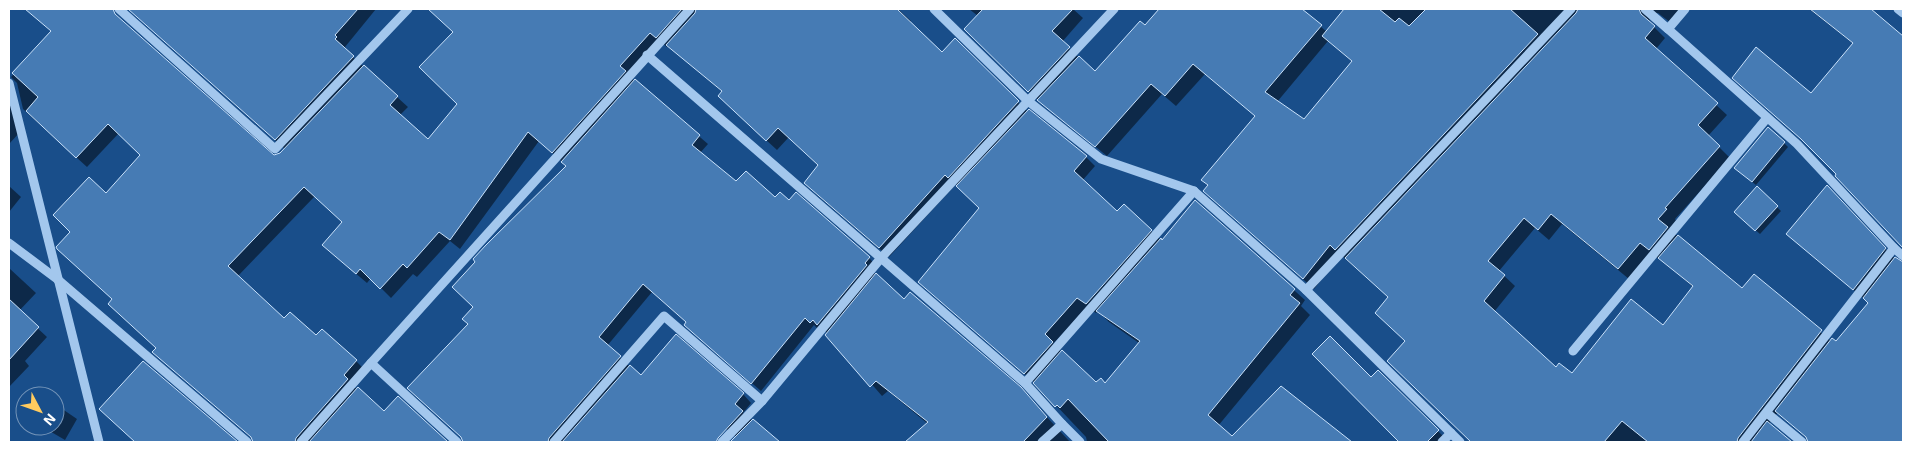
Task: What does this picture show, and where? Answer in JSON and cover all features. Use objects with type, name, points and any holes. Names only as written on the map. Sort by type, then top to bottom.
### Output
[{"type":"street","points":[[119,9],[275,149],[408,9]]},
{"type":"street","points":[[301,442],[690,9]]},
{"type":"street","points":[[934,9],[1028,101],[1101,159],[1194,191],[1306,290],[1460,442]]},
{"type":"street","points":[[722,442],[762,400],[881,258],[1114,9]]},
{"type":"street","points":[[1306,290],[1571,9]]},
{"type":"street","points":[[1645,9],[1797,144],[1903,256]]},
{"type":"street","points":[[1668,28],[1685,9]]},
{"type":"street","points":[[1898,9],[1903,13]]},
{"type":"street","points":[[647,55],[1025,383],[1080,442]]},
{"type":"street","points":[[9,83],[99,442]]},
{"type":"street","points":[[1573,351],[1767,118]]},
{"type":"street","points":[[1025,383],[1194,191]]},
{"type":"street","points":[[9,243],[57,279],[247,442]]},
{"type":"street","points":[[1743,442],[1894,248]]},
{"type":"street","points":[[554,442],[664,316],[762,400]]},
{"type":"street","points":[[370,363],[457,442]]},
{"type":"street","points":[[1767,413],[1802,442]]},
{"type":"street","points":[[1042,442],[1062,424]]},
{"type":"street","points":[[1442,442],[1451,433]]},
{"type":"building","points":[[25,9],[113,9],[115,14],[274,155],[280,153],[364,65],[398,96],[390,105],[428,139],[457,104],[419,67],[453,32],[428,9],[682,9],[656,38],[650,33],[620,66],[626,71],[552,153],[528,132],[450,240],[439,232],[407,268],[403,264],[380,289],[360,269],[356,274],[322,245],[342,222],[304,187],[228,266],[284,318],[290,312],[316,335],[322,329],[357,360],[344,375],[348,379],[296,438],[295,442],[253,442],[251,437],[152,352],[156,348],[108,304],[112,299],[57,249],[56,247],[70,232],[53,215],[89,177],[106,193],[140,155],[108,124],[76,158],[26,111],[38,97],[12,73],[51,31]]},
{"type":"building","points":[[128,9],[358,9],[335,35],[337,37],[335,39],[354,56],[275,140]]},
{"type":"building","points":[[696,9],[897,9],[942,52],[955,38],[1019,101],[948,178],[945,175],[879,248],[804,183],[818,165],[778,128],[766,141],[718,96],[722,91],[666,45],[695,13]]},
{"type":"building","points":[[983,9],[1073,9],[1052,31],[1070,47],[1028,92],[964,29]]},
{"type":"building","points":[[1159,9],[1302,9],[1322,25],[1265,92],[1304,119],[1352,61],[1322,36],[1344,9],[1379,9],[1395,22],[1399,18],[1409,26],[1426,9],[1510,9],[1538,34],[1335,250],[1330,245],[1303,279],[1203,191],[1208,185],[1201,180],[1255,116],[1193,64],[1165,96],[1151,84],[1095,147],[1037,100],[1079,56],[1095,71],[1140,21],[1145,25]]},
{"type":"building","points":[[1578,9],[1639,9],[1641,14],[1655,26],[1645,38],[1718,103],[1698,125],[1720,146],[1665,208],[1667,209],[1658,219],[1668,227],[1649,250],[1640,243],[1618,269],[1551,214],[1538,230],[1524,218],[1488,261],[1505,275],[1484,301],[1556,367],[1559,363],[1572,373],[1631,299],[1663,325],[1693,286],[1658,258],[1678,235],[1742,288],[1754,274],[1822,330],[1738,438],[1737,442],[1648,442],[1622,421],[1604,442],[1471,442],[1387,361],[1405,341],[1375,313],[1388,297],[1345,258]]},
{"type":"building","points":[[1810,9],[1871,9],[1903,36],[1903,248],[1835,176],[1836,174],[1801,139],[1732,78],[1756,47],[1811,93],[1853,43]]},
{"type":"building","points":[[635,79],[700,135],[692,145],[736,181],[746,171],[775,197],[780,192],[789,200],[796,192],[870,257],[865,263],[867,265],[817,325],[813,320],[810,323],[805,318],[751,384],[684,325],[686,322],[643,284],[599,337],[621,356],[549,438],[548,442],[463,442],[461,437],[407,388],[468,324],[462,319],[473,307],[452,287],[475,262],[473,259],[486,245],[566,166],[561,162]]},
{"type":"building","points":[[1029,109],[1087,156],[1074,171],[1117,211],[1124,204],[1152,230],[1086,304],[1077,298],[1045,334],[1053,342],[1024,374],[918,282],[979,208],[956,186]]},
{"type":"building","points":[[1768,127],[1785,142],[1752,182],[1734,168]]},
{"type":"building","points":[[1827,185],[1886,248],[1853,290],[1786,234]]},
{"type":"building","points":[[1757,186],[1778,206],[1755,231],[1734,212]]},
{"type":"building","points":[[1195,200],[1295,289],[1290,295],[1300,303],[1208,415],[1232,436],[1281,386],[1352,442],[1109,442],[1068,399],[1060,408],[1057,405],[1055,407],[1033,383],[1062,350],[1096,382],[1101,378],[1105,383],[1140,341],[1096,311],[1161,238],[1162,240]]},
{"type":"building","points":[[1895,257],[1903,262],[1903,442],[1808,442],[1806,437],[1775,411],[1832,338],[1836,341],[1868,303],[1863,298]]},
{"type":"building","points":[[876,273],[904,299],[910,292],[1021,387],[1047,417],[1023,442],[905,442],[928,422],[876,381],[870,387],[825,335]]},
{"type":"building","points":[[9,299],[39,327],[9,360]]},
{"type":"building","points":[[676,334],[744,393],[735,404],[743,411],[716,442],[562,442],[630,365],[641,375]]},
{"type":"building","points":[[1330,336],[1371,377],[1378,370],[1439,430],[1427,442],[1399,442],[1312,354]]},
{"type":"building","points":[[143,361],[238,442],[135,442],[99,409]]},
{"type":"building","points":[[358,387],[384,411],[398,396],[448,442],[309,442]]},
{"type":"building","points":[[753,419],[780,442],[730,442]]},
{"type":"building","points":[[1767,421],[1792,442],[1751,442]]}]
